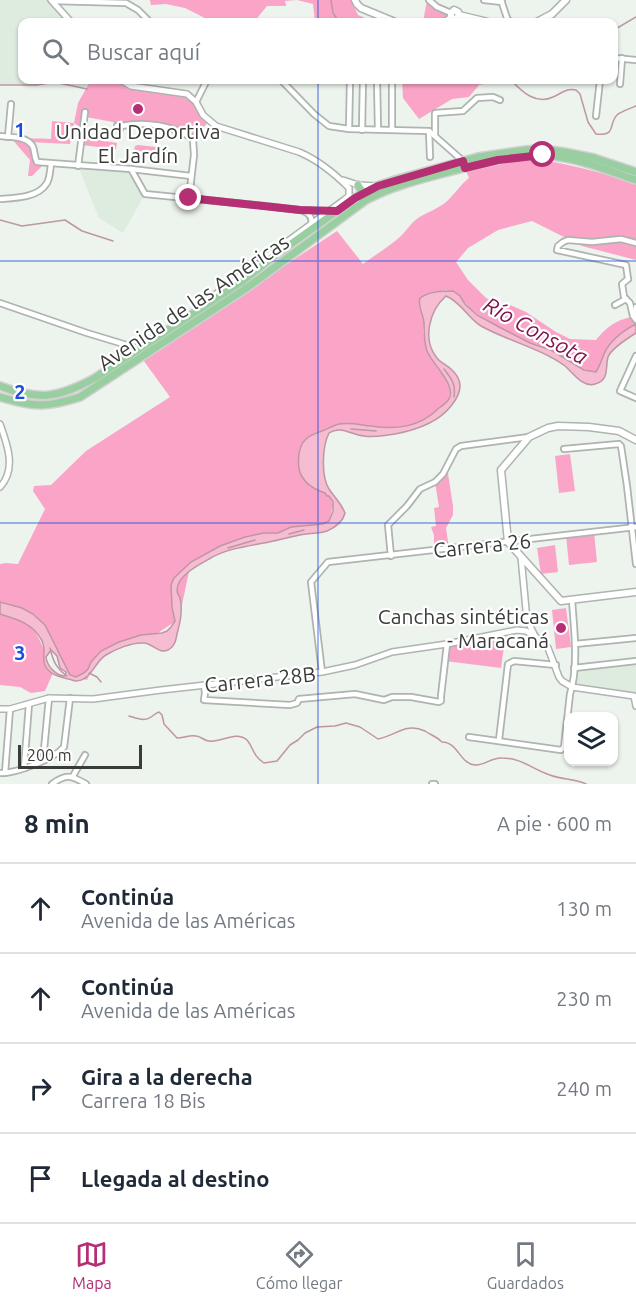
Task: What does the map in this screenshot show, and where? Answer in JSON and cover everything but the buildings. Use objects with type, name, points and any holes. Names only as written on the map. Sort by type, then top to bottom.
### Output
[{"type":"main road","points":[[355,0],[361,8],[385,18]]},
{"type":"main road","points":[[544,18],[566,0]]},
{"type":"main road","points":[[448,18],[453,11],[456,11],[459,15],[471,18]]},
{"type":"main road","name":"Avenida de las Américas","points":[[0,397],[41,405],[59,404],[80,397],[274,269],[366,200],[400,185],[496,153],[542,149],[594,158],[636,172]]},
{"type":"main road","name":"Avenida de las Américas","points":[[0,386],[18,393],[44,396],[77,388],[244,280],[311,227],[378,186],[464,164],[543,155],[582,162],[636,180]]},
{"type":"main road","points":[[342,218],[359,202],[362,194],[358,185]]},
{"type":"main road","points":[[274,269],[273,262],[297,243],[311,227]]},
{"type":"main road","points":[[132,362],[141,353],[140,349]]},
{"type":"main road","points":[[636,440],[619,431],[579,426],[548,428],[529,437],[501,470],[508,542],[561,601],[636,592]]},
{"type":"street","points":[[429,0],[451,15]]},
{"type":"street","points":[[484,0],[502,1],[507,18]]},
{"type":"street","points":[[51,1],[67,18]]},
{"type":"street","points":[[51,1],[126,3],[146,18]]},
{"type":"street","points":[[618,58],[636,60]]},
{"type":"street","points":[[620,84],[622,58]]},
{"type":"street","points":[[128,84],[187,94],[200,92]]},
{"type":"street","points":[[196,102],[205,84]]},
{"type":"street","points":[[285,84],[320,120],[329,126],[362,130],[429,131],[464,164]]},
{"type":"street","points":[[349,129],[350,84]]},
{"type":"street","points":[[362,130],[363,84]]},
{"type":"street","points":[[377,84],[378,129]]},
{"type":"street","points":[[392,84],[392,129]]},
{"type":"street","points":[[596,116],[600,84]]},
{"type":"street","points":[[187,94],[196,102],[203,115],[216,126],[299,152],[316,160],[349,188],[349,196],[311,227]]},
{"type":"street","points":[[435,135],[435,112],[464,111],[477,98],[493,97],[500,100]]},
{"type":"street","points":[[8,137],[10,104]]},
{"type":"street","points":[[78,166],[85,112]]},
{"type":"street","points":[[121,126],[140,123],[164,127],[193,139],[189,198]]},
{"type":"street","points":[[429,131],[430,157]]},
{"type":"street","points":[[0,136],[22,139],[33,147],[37,162],[191,176]]},
{"type":"street","points":[[0,199],[27,196],[42,188],[48,182],[51,164]]},
{"type":"street","points":[[131,170],[145,194],[300,210],[337,211]]},
{"type":"street","points":[[341,180],[358,185],[378,186]]},
{"type":"street","points":[[300,210],[312,219],[311,227]]},
{"type":"street","points":[[628,279],[626,265],[558,250],[560,243],[568,240],[592,242],[621,239],[636,243]]},
{"type":"street","points":[[628,279],[636,280]]},
{"type":"street","points":[[628,279],[622,285],[624,297],[631,301]]},
{"type":"street","points":[[615,305],[631,301]]},
{"type":"street","points":[[631,301],[633,316],[636,318]]},
{"type":"street","points":[[0,303],[140,349]]},
{"type":"street","points":[[636,307],[636,318]]},
{"type":"street","points":[[636,356],[620,391],[636,398]]},
{"type":"street","points":[[0,424],[7,444],[9,464],[9,472],[0,487]]},
{"type":"street","points":[[391,556],[388,525],[420,489],[435,482],[443,474],[456,449],[461,446],[529,437]]},
{"type":"street","points":[[564,449],[619,444],[621,446],[634,527],[636,564]]},
{"type":"street","name":"Carrera 26","points":[[322,672],[311,582],[328,562],[634,527]]},
{"type":"street","points":[[521,557],[526,620],[535,636],[548,648],[562,681],[572,687],[634,696],[636,706]]},
{"type":"street","points":[[469,737],[563,749],[574,668],[572,600]]},
{"type":"street","points":[[517,630],[526,620]]},
{"type":"street","name":"Carrera 28B","points":[[0,709],[10,709],[50,698],[93,699],[322,672],[355,666],[392,652],[517,630],[526,631],[535,636]]},
{"type":"street","points":[[575,644],[636,638]]},
{"type":"street","points":[[204,685],[204,700],[290,705],[297,703],[300,699],[355,694],[384,700],[411,697],[439,702],[441,701],[447,644]]},
{"type":"street","points":[[499,740],[508,664],[514,661],[556,666]]},
{"type":"street","points":[[574,668],[636,662]]},
{"type":"street","points":[[43,760],[50,698]]},
{"type":"street","points":[[10,709],[3,773],[24,768],[59,752],[63,747],[70,698]]},
{"type":"street","points":[[24,768],[29,704]]},
{"type":"street","points":[[73,776],[85,755]]},
{"type":"street","points":[[52,784],[62,777],[73,776],[86,784]]},
{"type":"shaded area","points":[[0,0],[51,0],[67,18],[18,18],[18,84],[43,84],[0,85]]},
{"type":"shaded area","points":[[150,0],[297,0],[285,1],[286,6],[267,6],[257,18],[205,18],[185,8],[166,4],[151,5]]},
{"type":"shaded area","points":[[297,0],[351,0],[358,15],[365,18],[315,18],[313,4]]},
{"type":"shaded area","points":[[427,0],[451,13],[448,18],[424,18]]},
{"type":"shaded area","points":[[63,84],[89,84],[87,89]]},
{"type":"shaded area","name":"Unidad Deportiva El Jardín","points":[[89,84],[132,84],[187,94],[209,121],[193,139],[166,128],[117,126],[113,122],[86,117],[83,129],[74,123],[78,103]]},
{"type":"shaded area","points":[[402,84],[484,84],[479,85],[469,97],[452,99],[419,119],[403,98]]},
{"type":"shaded area","points":[[52,121],[74,123],[70,144],[28,142],[31,144],[35,159],[45,163],[32,176],[28,176],[30,160],[11,138],[51,139]]},
{"type":"shaded area","points":[[82,137],[117,143],[116,149],[81,145]]},
{"type":"shaded area","points":[[135,146],[165,148],[173,155],[134,151]]},
{"type":"shaded area","points":[[534,159],[585,169],[636,184],[636,260],[582,246],[532,221],[498,230],[468,248],[456,262],[468,280],[486,298],[526,312],[570,339],[596,340],[612,325],[633,317],[636,324],[604,354],[596,372],[577,366],[548,349],[497,326],[475,312],[451,291],[446,290],[434,294],[419,306],[424,324],[423,331],[428,353],[448,382],[450,392],[449,399],[431,418],[401,427],[384,428],[339,424],[306,438],[309,486],[329,495],[333,505],[329,521],[238,542],[191,562],[179,619],[147,640],[99,654],[87,680],[70,676],[33,614],[22,608],[0,602],[0,564],[18,564],[45,509],[33,491],[34,486],[51,485],[86,451],[170,397],[141,357],[337,231],[363,264],[397,240],[418,218],[446,202],[469,178],[466,171],[511,161]]},
{"type":"shaded area","points":[[78,166],[131,169],[145,194],[123,233],[99,218]]},
{"type":"shaded area","points":[[453,291],[477,315],[530,343],[551,350],[584,370],[596,372],[613,340],[636,324],[636,333],[610,354],[603,380],[591,385],[578,379],[565,366],[535,349],[481,326],[456,302],[446,296],[435,309],[429,334],[432,351],[456,374],[460,383],[459,392],[451,406],[440,417],[419,428],[395,434],[372,437],[342,430],[329,433],[323,461],[325,477],[329,489],[345,513],[341,522],[324,532],[223,552],[204,561],[189,572],[178,585],[181,617],[175,642],[168,650],[161,651],[144,643],[124,646],[102,658],[85,678],[75,681],[56,676],[47,669],[43,642],[33,629],[23,622],[0,614],[0,602],[22,608],[33,614],[45,625],[70,675],[76,677],[88,669],[101,651],[141,635],[162,633],[171,627],[175,621],[171,585],[174,578],[191,562],[220,546],[245,537],[278,533],[291,527],[323,524],[329,521],[333,511],[333,502],[329,496],[309,484],[300,474],[301,445],[309,436],[339,424],[351,423],[390,428],[408,426],[432,414],[449,399],[450,387],[427,351],[424,320],[419,301],[428,294]],"holes":[[[51,650],[57,656],[60,668],[66,672],[65,676],[55,672],[46,657]]]},
{"type":"shaded area","points":[[570,454],[575,491],[559,493],[555,456]]},
{"type":"shaded area","points":[[447,467],[453,506],[453,515],[446,528],[449,548],[434,550],[434,535],[431,527],[436,526],[434,508],[439,507],[435,482]]},
{"type":"shaded area","points":[[594,532],[597,562],[569,565],[566,535]]},
{"type":"shaded area","points":[[555,545],[558,572],[541,574],[537,548]]},
{"type":"shaded area","name":"Canchas sintéticas - Maracaná","points":[[566,608],[571,647],[556,649],[552,610]]},
{"type":"shaded area","points":[[0,614],[25,623],[38,636],[45,652],[45,666],[53,673],[45,691],[31,693],[20,687],[0,685]]},
{"type":"shaded area","points":[[506,632],[501,668],[445,661],[447,644]]},
{"type":"shaded area","points":[[636,661],[636,696],[572,687],[574,668]]},
{"type":"waterway","points":[[331,0],[336,18]]},
{"type":"waterway","points":[[618,28],[636,17]]},
{"type":"waterway","points":[[0,85],[43,84]]},
{"type":"waterway","points":[[63,84],[87,89]]},
{"type":"waterway","points":[[515,84],[530,96],[541,99],[553,97],[567,90],[576,90],[580,94],[588,122],[596,134],[610,131],[618,114],[636,106]]},
{"type":"waterway","points":[[0,220],[22,226],[65,220],[82,231],[113,241]]},
{"type":"waterway","name":"Río Consota","points":[[444,369],[453,382],[454,397]]},
{"type":"waterway","name":"Río Consota","points":[[351,429],[376,431]]},
{"type":"waterway","name":"Río Consota","points":[[289,534],[304,530]]},
{"type":"waterway","name":"Río Consota","points":[[228,548],[255,540]]},
{"type":"waterway","name":"Río Consota","points":[[50,648],[56,664],[67,676]]},
{"type":"waterway","points":[[89,673],[101,682]]},
{"type":"waterway","points":[[129,716],[146,719],[159,712],[164,724],[177,738],[196,736],[207,741],[214,741],[233,736],[243,737],[264,763],[277,761],[290,745],[317,727],[346,723],[360,727],[378,739],[412,728],[425,731],[442,742],[452,745],[470,764],[478,765],[498,758],[509,758],[554,777],[586,784]]},
{"type":"place","name":"Unidad Deportiva El Jardín","points":[[138,109]]},
{"type":"place","name":"Canchas sintéticas - Maracaná","points":[[561,628]]},
{"type":"route","points":[[189,198],[300,210],[337,211],[378,186],[463,161],[465,168],[498,160],[543,155]]}]
